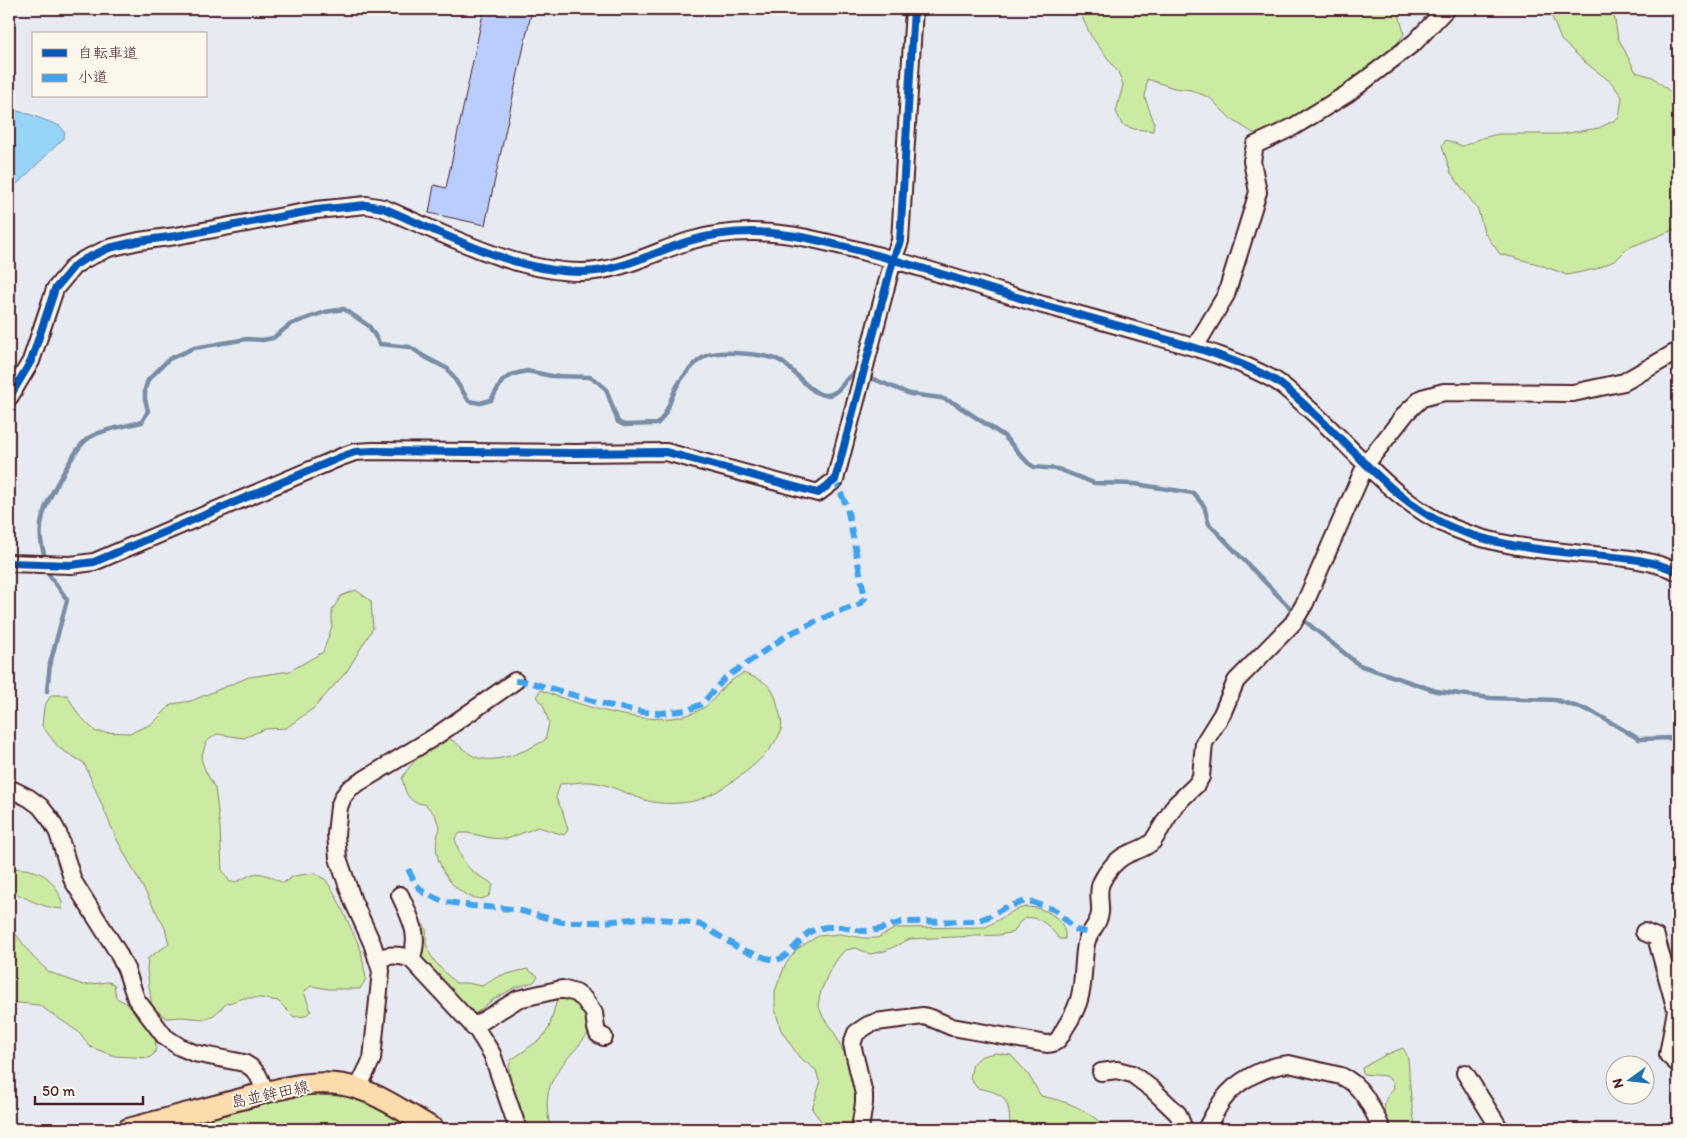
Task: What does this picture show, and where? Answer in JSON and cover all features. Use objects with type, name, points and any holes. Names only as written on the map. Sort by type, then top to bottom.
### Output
[{"type":"main road","name":"島並鉾田線","points":[[128,1129],[295,1085],[318,1084],[344,1085],[358,1088],[434,1129]]},
{"type":"street","points":[[9,563],[71,564],[94,562],[355,452],[666,452],[818,493],[835,480],[893,260],[900,241],[914,9]]},
{"type":"street","points":[[1195,347],[1226,295],[1258,192],[1252,162],[1256,145],[1293,127],[1347,94],[1415,42],[1446,9]]},
{"type":"street","points":[[9,398],[31,361],[55,289],[74,266],[110,248],[316,210],[366,205],[383,208],[495,256],[524,264],[583,272],[612,268],[714,235],[744,232],[770,233],[806,238],[893,260],[1195,347],[1232,360],[1278,382],[1324,422],[1395,491],[1424,514],[1454,529],[1501,544],[1640,559],[1678,572]]},
{"type":"street","points":[[860,1129],[864,1094],[852,1044],[856,1033],[868,1025],[876,1022],[923,1016],[952,1027],[1046,1044],[1054,1043],[1060,1038],[1076,1008],[1080,994],[1086,944],[1092,928],[1098,922],[1100,914],[1099,891],[1101,883],[1116,862],[1127,854],[1143,849],[1148,845],[1174,805],[1196,785],[1202,771],[1204,743],[1222,714],[1236,681],[1293,623],[1305,604],[1366,464],[1407,412],[1422,398],[1444,392],[1573,393],[1624,382],[1678,350]]},
{"type":"street","points":[[358,1088],[372,1060],[381,971],[372,943],[353,901],[338,858],[336,834],[339,808],[343,797],[350,788],[436,736],[515,681]]},
{"type":"street","points":[[9,788],[40,806],[51,820],[58,833],[73,881],[126,969],[136,999],[154,1024],[165,1037],[180,1047],[194,1053],[244,1063],[258,1075],[266,1092]]},
{"type":"street","points":[[400,896],[412,922],[416,938],[411,959]]},
{"type":"street","points":[[1644,932],[1656,937],[1676,1010],[1668,1055],[1678,1064]]},
{"type":"street","points":[[378,959],[397,955],[411,959],[474,1027],[492,1054],[518,1129]]},
{"type":"street","points":[[474,1027],[518,1000],[562,988],[576,993],[584,999],[594,1013],[598,1034],[604,1037]]},
{"type":"street","points":[[1210,1128],[1221,1102],[1243,1081],[1280,1064],[1289,1064],[1348,1078],[1370,1106],[1382,1129]]},
{"type":"street","points":[[1101,1072],[1125,1071],[1137,1078],[1178,1114],[1184,1129]]},
{"type":"street","points":[[1465,1073],[1500,1129]]},
{"type":"green space","points":[[1078,9],[1398,9],[1404,34],[1387,57],[1323,113],[1312,127],[1291,137],[1253,133],[1231,119],[1210,98],[1191,90],[1174,88],[1147,79],[1145,98],[1154,122],[1153,131],[1134,129],[1122,125],[1116,111],[1123,85],[1118,72],[1091,36]]},
{"type":"green space","points":[[1549,9],[1613,9],[1618,38],[1636,72],[1653,77],[1674,95],[1678,102],[1678,228],[1628,248],[1616,260],[1596,269],[1567,275],[1538,264],[1500,254],[1484,232],[1478,210],[1451,173],[1442,146],[1446,140],[1463,146],[1498,134],[1562,134],[1599,128],[1619,118],[1622,97],[1611,82],[1586,63],[1561,40]]},
{"type":"green space","points":[[356,590],[371,601],[373,628],[347,671],[314,708],[286,728],[265,729],[244,738],[217,734],[206,742],[201,759],[215,788],[220,828],[222,870],[230,882],[257,873],[283,883],[294,876],[314,873],[326,880],[335,894],[361,950],[366,979],[360,989],[329,989],[311,986],[304,992],[311,1011],[305,1016],[294,1017],[278,1001],[244,998],[226,1004],[214,1015],[204,1019],[166,1018],[152,1007],[147,970],[148,958],[169,944],[165,928],[116,838],[84,763],[59,748],[42,726],[44,707],[51,695],[67,695],[78,714],[96,732],[130,733],[152,724],[172,704],[191,701],[249,677],[290,671],[323,652],[332,626],[332,610],[341,596]]},
{"type":"green space","points":[[743,673],[757,678],[771,688],[776,700],[782,728],[769,750],[733,781],[698,800],[672,803],[651,802],[598,783],[560,784],[556,798],[563,812],[568,830],[564,835],[538,827],[507,839],[460,833],[455,838],[463,860],[469,869],[493,885],[489,896],[482,899],[471,897],[462,892],[447,878],[438,859],[436,848],[440,829],[435,815],[425,804],[415,802],[408,796],[402,778],[416,759],[434,744],[448,738],[478,758],[498,759],[518,753],[545,740],[549,723],[544,707],[537,696],[540,690],[599,710],[644,718],[666,718],[686,715],[703,708],[729,683]]},
{"type":"green space","points":[[9,868],[25,869],[45,876],[55,886],[62,903],[62,909],[41,905],[9,890]]},
{"type":"green space","points":[[1026,907],[1040,909],[1053,915],[1062,925],[1065,939],[1059,939],[1047,925],[1031,918],[1020,922],[1014,932],[999,935],[910,939],[885,951],[870,954],[856,948],[845,950],[829,972],[818,1004],[823,1017],[835,1034],[849,1063],[860,1091],[856,1129],[827,1129],[812,1109],[820,1084],[816,1070],[799,1057],[781,1030],[775,1010],[775,991],[785,965],[797,949],[818,936],[840,934],[877,938],[896,928],[986,927],[1015,910]]},
{"type":"green space","points":[[417,923],[425,927],[427,947],[433,959],[456,983],[482,986],[499,976],[527,969],[538,976],[534,982],[514,988],[491,1001],[475,1014],[468,1014],[421,961],[418,948]]},
{"type":"green space","points":[[9,925],[33,957],[49,972],[83,985],[108,982],[114,984],[116,998],[133,1006],[155,1034],[156,1049],[154,1054],[149,1058],[115,1056],[90,1047],[80,1033],[39,1005],[9,1002]]},
{"type":"green space","points":[[562,993],[584,1008],[590,1031],[563,1065],[550,1086],[548,1112],[551,1129],[522,1129],[509,1083],[509,1066],[511,1060],[541,1039],[549,1028],[558,996]]},
{"type":"green space","points":[[1403,1048],[1408,1061],[1416,1129],[1389,1129],[1384,1107],[1387,1098],[1394,1088],[1393,1082],[1386,1076],[1363,1074],[1362,1068],[1385,1055]]},
{"type":"green space","points":[[995,1053],[1011,1055],[1028,1074],[1041,1096],[1077,1107],[1108,1129],[1005,1129],[1010,1126],[1007,1103],[1004,1098],[994,1092],[977,1088],[970,1078],[973,1063],[982,1056]]},
{"type":"green space","points":[[298,1095],[345,1096],[379,1108],[414,1129],[173,1129],[251,1106]]},
{"type":"water","points":[[9,109],[29,114],[60,126],[64,137],[9,192]]},
{"type":"building","points":[[484,9],[532,9],[485,225],[429,213],[434,185],[446,188]]},
{"type":"waterway","points":[[46,559],[41,535],[43,514],[52,493],[71,459],[83,443],[91,437],[112,429],[142,422],[148,411],[145,399],[145,389],[148,380],[169,359],[194,348],[247,339],[262,340],[273,338],[291,324],[325,312],[344,309],[369,326],[380,344],[410,347],[448,369],[469,401],[480,403],[491,400],[503,380],[514,374],[527,371],[552,376],[590,377],[606,389],[618,422],[624,425],[657,424],[666,412],[681,380],[697,363],[710,355],[743,353],[776,359],[787,366],[813,390],[824,395],[834,393],[849,377],[857,372]]},
{"type":"waterway","points":[[871,378],[910,394],[941,398],[954,403],[1004,436],[1028,463],[1034,467],[1058,469],[1094,483],[1135,484],[1193,493],[1204,506],[1209,524],[1294,612]]},
{"type":"waterway","points":[[47,572],[67,600],[50,664],[47,691]]},
{"type":"waterway","points":[[1306,622],[1359,665],[1436,691],[1490,698],[1556,700],[1593,712],[1639,739],[1671,738],[1678,741]]},
{"type":"marked path","points":[[515,681],[529,682],[607,705],[643,712],[661,713],[688,710],[702,704],[725,678],[789,634],[830,615],[860,604],[865,598],[847,507],[835,480]]},
{"type":"marked path","points":[[408,869],[415,883],[424,893],[442,901],[472,906],[514,909],[562,922],[605,922],[640,918],[673,920],[702,925],[740,949],[776,960],[789,953],[808,933],[816,929],[841,927],[863,931],[877,930],[902,922],[977,921],[1004,908],[1026,901],[1055,910],[1076,930],[1090,933]]},
{"type":"cycle path","points":[[9,563],[71,565],[94,562],[355,452],[666,452],[818,493],[835,480],[893,260],[900,241],[914,9]]},
{"type":"cycle path","points":[[9,398],[31,361],[55,289],[74,266],[109,248],[139,241],[316,210],[366,205],[383,208],[455,240],[506,259],[531,266],[582,272],[609,269],[623,265],[703,237],[748,232],[793,235],[896,261],[1188,346],[1233,361],[1276,381],[1325,424],[1394,490],[1432,517],[1468,534],[1516,546],[1631,559],[1667,567],[1678,572]]}]
